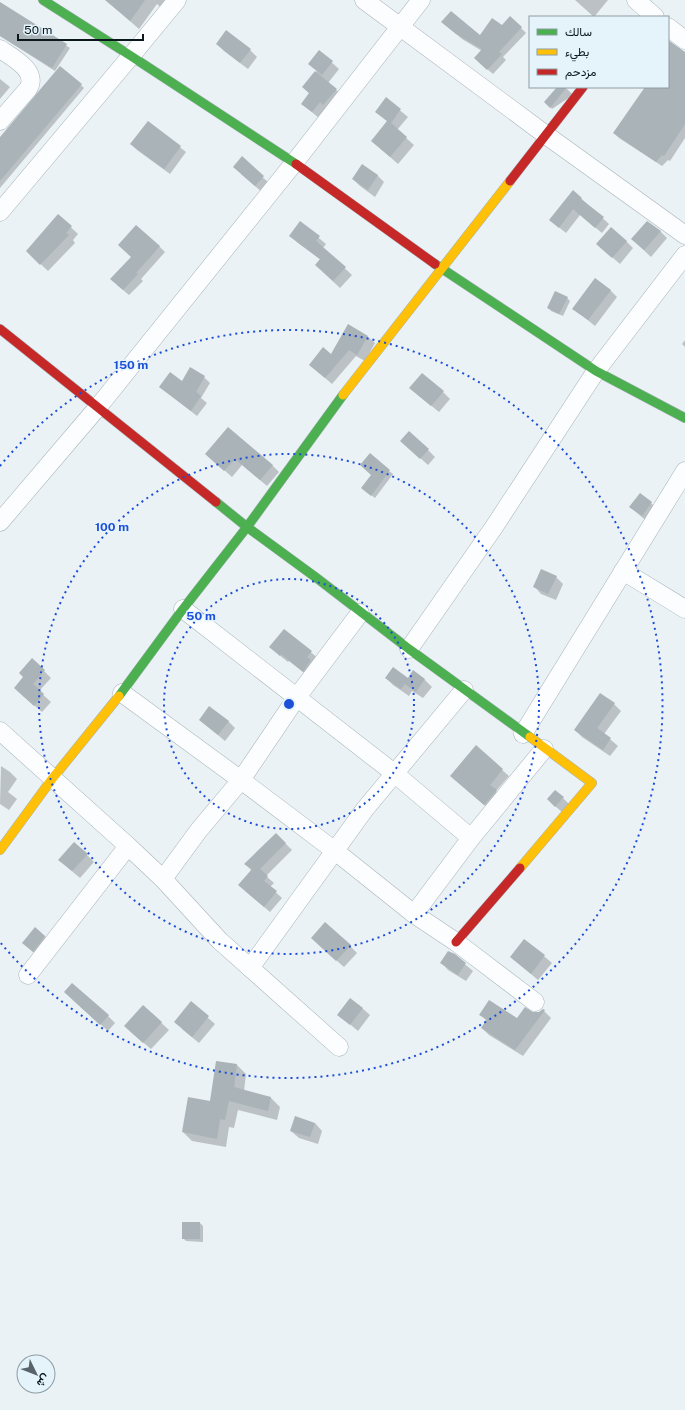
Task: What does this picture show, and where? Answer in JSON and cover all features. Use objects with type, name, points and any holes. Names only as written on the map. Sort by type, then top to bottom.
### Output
[{"type":"street","points":[[43,0],[294,163],[441,268],[596,371],[685,418]]},
{"type":"street","points":[[0,212],[177,0]]},
{"type":"street","points":[[364,0],[546,135],[685,235]]},
{"type":"street","points":[[0,522],[98,407],[294,163],[421,0]]},
{"type":"street","points":[[669,28],[685,40]]},
{"type":"street","points":[[0,49],[15,59],[29,72],[31,80],[28,89],[0,121]]},
{"type":"street","points":[[0,850],[52,779],[122,693],[183,609],[247,527],[331,411],[582,88]]},
{"type":"street","points":[[409,649],[494,526],[596,371],[685,255]]},
{"type":"street","points":[[0,329],[42,361],[247,527],[318,578],[360,612],[522,734],[592,783],[456,942]]},
{"type":"street","points":[[522,734],[685,471]]},
{"type":"street","points":[[624,571],[685,609]]},
{"type":"street","points":[[183,609],[394,773],[471,838]]},
{"type":"street","points":[[163,879],[199,830],[241,780],[297,697],[360,612]]},
{"type":"street","points":[[250,968],[365,809],[464,690]]},
{"type":"street","points":[[122,693],[335,851],[414,914],[456,942],[535,1002]]},
{"type":"street","points":[[0,731],[163,879],[220,941],[339,1047]]},
{"type":"street","points":[[414,914],[471,838],[544,749]]},
{"type":"street","points":[[28,975],[128,846]]},
{"type":"building","points":[[105,0],[145,0],[130,21]]},
{"type":"building","points":[[0,2],[67,44],[52,68],[0,36]]},
{"type":"building","points":[[451,11],[480,35],[492,18],[502,25],[510,16],[522,27],[499,52],[502,54],[487,70],[474,58],[482,49],[456,34],[441,22]]},
{"type":"building","points":[[226,30],[251,49],[240,63],[216,44]]},
{"type":"building","points":[[669,41],[685,52],[685,124],[664,156],[662,155],[656,162],[613,133],[644,88],[669,88]]},
{"type":"building","points":[[319,50],[333,61],[322,75],[308,64]]},
{"type":"building","points":[[60,66],[82,84],[0,181],[0,137]]},
{"type":"building","points":[[315,71],[337,89],[323,105],[320,102],[312,112],[301,104],[309,93],[302,87]]},
{"type":"building","points":[[556,88],[566,88],[550,108],[544,102]]},
{"type":"building","points":[[386,97],[401,109],[391,123],[407,137],[390,157],[371,141],[387,121],[375,112]]},
{"type":"building","points":[[148,121],[181,146],[164,169],[130,144]]},
{"type":"building","points":[[242,156],[264,176],[255,186],[233,167]]},
{"type":"building","points":[[362,164],[378,175],[368,190],[352,179]]},
{"type":"building","points":[[573,190],[582,198],[581,199],[604,217],[595,228],[573,209],[559,228],[549,220]]},
{"type":"building","points":[[58,214],[72,226],[66,233],[69,235],[40,265],[26,251]]},
{"type":"building","points":[[300,221],[320,236],[316,241],[346,267],[333,281],[315,265],[320,259],[289,236]]},
{"type":"building","points":[[647,221],[661,231],[644,250],[631,239]]},
{"type":"building","points":[[136,225],[160,246],[123,290],[110,279],[131,257],[118,245]]},
{"type":"building","points":[[611,227],[627,241],[612,258],[596,244]]},
{"type":"building","points":[[595,278],[611,290],[588,320],[572,309]]},
{"type":"building","points":[[555,291],[568,297],[559,314],[547,308]]},
{"type":"building","points":[[348,324],[368,336],[357,355],[349,350],[325,378],[309,365],[323,347],[331,354]]},
{"type":"building","points":[[190,367],[205,376],[196,392],[201,396],[191,411],[159,387],[170,372],[182,381]]},
{"type":"building","points":[[422,373],[444,391],[431,406],[409,388]]},
{"type":"building","points":[[228,427],[273,465],[260,480],[235,459],[224,471],[205,454]]},
{"type":"building","points":[[409,431],[429,449],[420,459],[400,441]]},
{"type":"building","points":[[370,453],[390,470],[371,496],[361,488],[371,475],[360,465]]},
{"type":"building","points":[[640,493],[652,502],[642,516],[629,507]]},
{"type":"building","points":[[541,569],[557,576],[548,594],[533,587]]},
{"type":"building","points":[[284,629],[312,651],[307,657],[311,660],[303,672],[281,654],[280,656],[269,647]]},
{"type":"building","points":[[32,658],[45,670],[33,684],[44,694],[34,706],[14,688],[23,677],[19,673]]},
{"type":"building","points":[[393,667],[408,678],[413,670],[425,679],[416,692],[405,684],[401,689],[385,678]]},
{"type":"building","points":[[600,693],[615,703],[597,728],[611,738],[603,750],[574,730]]},
{"type":"building","points":[[209,706],[229,721],[218,735],[199,720]]},
{"type":"building","points":[[476,745],[503,769],[490,785],[497,790],[484,805],[450,776]]},
{"type":"building","points":[[555,790],[564,797],[555,807],[547,799]]},
{"type":"building","points":[[276,833],[286,843],[260,869],[268,876],[264,881],[277,891],[264,907],[238,885],[252,869],[244,864]]},
{"type":"building","points":[[74,842],[88,854],[72,871],[58,860]]},
{"type":"building","points":[[325,922],[351,945],[336,961],[311,938]]},
{"type":"building","points":[[35,927],[45,936],[33,952],[22,943]]},
{"type":"building","points":[[524,939],[545,955],[531,974],[510,957]]},
{"type":"building","points":[[448,951],[455,954],[466,963],[458,975],[440,963]]},
{"type":"building","points":[[72,983],[109,1015],[100,1025],[64,992]]},
{"type":"building","points":[[350,998],[363,1008],[350,1025],[337,1015]]},
{"type":"building","points":[[489,1000],[517,1018],[525,1007],[533,1012],[539,1012],[543,1009],[545,1010],[515,1050],[481,1028],[487,1019],[479,1015]]},
{"type":"building","points":[[191,1001],[209,1016],[192,1037],[174,1022]]},
{"type":"building","points":[[143,1005],[162,1022],[143,1043],[124,1026]]},
{"type":"building","points":[[216,1061],[237,1064],[234,1087],[271,1097],[268,1111],[229,1101],[225,1120],[220,1119],[217,1139],[182,1132],[188,1097],[210,1101]]},
{"type":"building","points":[[295,1116],[315,1123],[310,1137],[290,1131]]},
{"type":"building","points":[[182,1222],[200,1222],[200,1239],[182,1239]]},
{"type":"traffic: fast","points":[[43,0],[296,164]]},
{"type":"traffic: fast","points":[[435,264],[596,371],[685,418]]},
{"type":"traffic: fast","points":[[119,696],[183,609],[247,527],[343,395]]},
{"type":"traffic: fast","points":[[216,502],[409,649],[530,737]]},
{"type":"traffic: slow","points":[[343,395],[510,181]]},
{"type":"traffic: slow","points":[[0,850],[52,779],[119,696]]},
{"type":"traffic: slow","points":[[520,868],[592,783],[530,737]]},
{"type":"traffic: jam","points":[[510,181],[582,88]]},
{"type":"traffic: jam","points":[[296,164],[435,264]]},
{"type":"traffic: jam","points":[[0,329],[216,502]]},
{"type":"traffic: jam","points":[[456,942],[520,868]]}]
